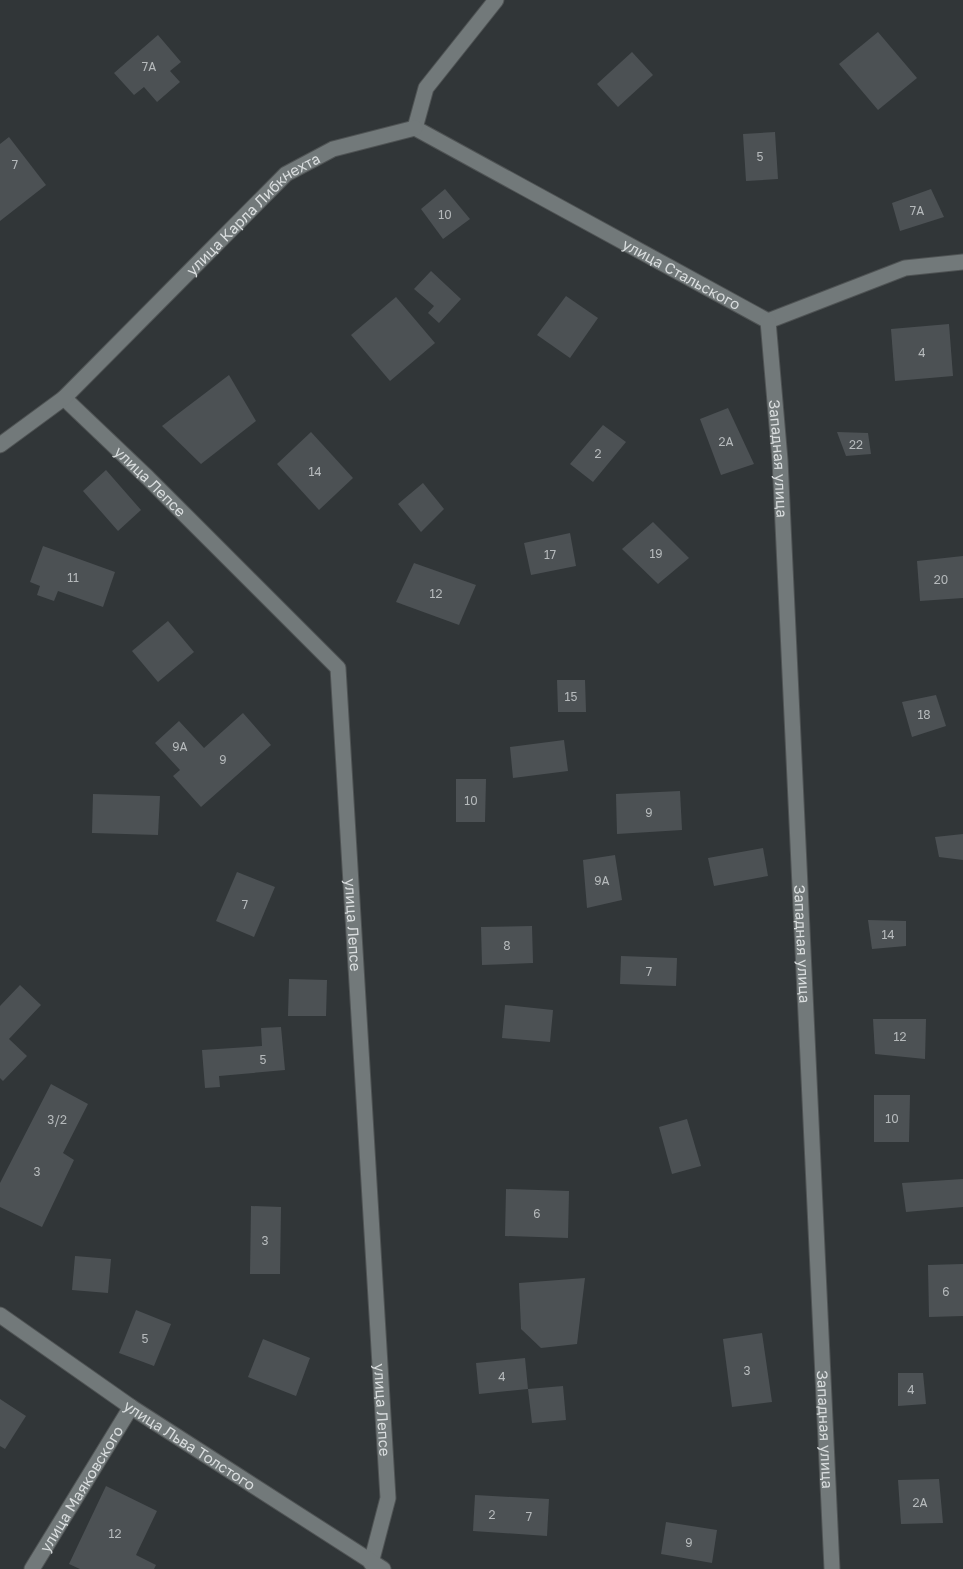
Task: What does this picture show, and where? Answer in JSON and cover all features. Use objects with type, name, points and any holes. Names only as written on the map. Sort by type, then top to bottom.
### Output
[{"type":"street","points":[[416,128],[426,88],[496,0]]},
{"type":"street","name":"улица Стальского","points":[[416,128],[768,321]]},
{"type":"street","name":"улица Карла Либкнехта","points":[[0,445],[64,398],[286,174],[333,149],[416,128]]},
{"type":"street","points":[[768,321],[905,268],[963,262]]},
{"type":"street","name":"Западная улица","points":[[768,321],[780,460],[832,1569]]},
{"type":"street","name":"улица Лепсе","points":[[64,398],[148,478],[338,669],[388,1498],[377,1566]]},
{"type":"street","name":"улица Льва Толстого","points":[[0,1315],[131,1407],[377,1566]]},
{"type":"street","name":"улица Маяковского","points":[[32,1569],[131,1407]]},
{"type":"building","points":[[878,32],[917,78],[878,110],[839,64]]},
{"type":"building","points":[[158,35],[181,62],[170,71],[180,82],[157,102],[144,87],[134,95],[114,73]]},
{"type":"building","points":[[632,52],[653,75],[618,107],[597,84]]},
{"type":"building","points":[[775,132],[778,179],[746,181],[743,134]]},
{"type":"building","points":[[9,137],[46,185],[0,221],[0,144]]},
{"type":"building","points":[[445,189],[470,219],[443,239],[421,209]]},
{"type":"building","points":[[931,189],[944,217],[900,231],[892,203]]},
{"type":"building","points":[[431,271],[461,299],[439,323],[428,313],[434,306],[414,289]]},
{"type":"building","points":[[566,296],[598,318],[570,358],[537,335]]},
{"type":"building","points":[[396,297],[435,343],[390,381],[351,335]]},
{"type":"building","points":[[949,324],[953,376],[895,381],[891,329]]},
{"type":"building","points":[[229,375],[256,421],[201,464],[162,426]]},
{"type":"building","points":[[728,408],[754,464],[721,475],[700,419]]},
{"type":"building","points":[[603,425],[626,442],[593,482],[570,464]]},
{"type":"building","points":[[311,432],[353,478],[319,510],[277,464]]},
{"type":"building","points":[[837,432],[868,433],[871,454],[846,456]]},
{"type":"building","points":[[106,470],[141,510],[118,531],[83,491]]},
{"type":"building","points":[[423,483],[444,509],[421,532],[398,504]]},
{"type":"building","points":[[653,522],[689,558],[658,584],[622,549]]},
{"type":"building","points":[[570,533],[576,566],[531,575],[524,543]]},
{"type":"building","points":[[43,546],[115,572],[103,607],[58,591],[54,601],[37,595],[40,586],[30,582]]},
{"type":"building","points":[[963,556],[963,598],[920,601],[917,561]]},
{"type":"building","points":[[414,563],[476,585],[459,625],[396,602]]},
{"type":"building","points":[[168,621],[194,652],[158,682],[132,651]]},
{"type":"building","points":[[557,680],[585,680],[586,712],[558,712]]},
{"type":"building","points":[[936,695],[946,726],[912,737],[902,702]]},
{"type":"building","points":[[243,713],[271,745],[201,807],[173,776],[180,770],[155,743],[179,721],[204,748]]},
{"type":"building","points":[[564,740],[568,771],[513,778],[510,747]]},
{"type":"building","points":[[456,779],[486,779],[485,822],[456,822]]},
{"type":"building","points":[[680,791],[682,830],[617,834],[616,794]]},
{"type":"building","points":[[93,794],[160,796],[158,835],[92,833]]},
{"type":"building","points":[[963,834],[963,860],[939,857],[935,837]]},
{"type":"building","points":[[763,848],[768,876],[714,886],[708,858]]},
{"type":"building","points":[[615,855],[622,900],[587,908],[583,860]]},
{"type":"building","points":[[237,872],[275,887],[254,937],[216,921]]},
{"type":"building","points":[[868,920],[906,921],[906,946],[872,949]]},
{"type":"building","points":[[532,926],[533,963],[482,965],[481,927]]},
{"type":"building","points":[[621,956],[677,958],[676,986],[620,984]]},
{"type":"building","points":[[289,979],[327,980],[326,1016],[288,1016]]},
{"type":"building","points":[[20,985],[41,1005],[9,1039],[27,1056],[3,1081],[0,1078],[0,1006]]},
{"type":"building","points":[[505,1005],[553,1010],[550,1042],[502,1038]]},
{"type":"building","points":[[873,1019],[926,1019],[925,1059],[875,1054]]},
{"type":"building","points":[[281,1027],[285,1070],[219,1076],[220,1087],[205,1088],[202,1050],[262,1046],[261,1028]]},
{"type":"building","points":[[51,1084],[88,1104],[63,1153],[74,1160],[42,1227],[0,1207],[0,1183]]},
{"type":"building","points":[[874,1095],[910,1095],[909,1142],[874,1142]]},
{"type":"building","points":[[687,1119],[701,1166],[672,1174],[659,1127]]},
{"type":"building","points":[[963,1179],[963,1207],[906,1212],[902,1183]]},
{"type":"building","points":[[506,1189],[569,1191],[568,1238],[505,1236]]},
{"type":"building","points":[[251,1206],[281,1207],[280,1274],[250,1274]]},
{"type":"building","points":[[75,1256],[111,1259],[108,1293],[72,1290]]},
{"type":"building","points":[[963,1264],[963,1316],[929,1317],[928,1265]]},
{"type":"building","points":[[585,1278],[577,1344],[541,1348],[521,1329],[519,1283]]},
{"type":"building","points":[[136,1310],[171,1324],[154,1366],[119,1353]]},
{"type":"building","points":[[762,1333],[772,1402],[732,1407],[723,1339]]},
{"type":"building","points":[[263,1339],[310,1358],[296,1396],[248,1377]]},
{"type":"building","points":[[525,1358],[528,1389],[479,1394],[476,1363]]},
{"type":"building","points":[[898,1373],[923,1373],[926,1404],[898,1406]]},
{"type":"building","points":[[563,1386],[566,1420],[532,1423],[528,1389]]},
{"type":"building","points":[[0,1399],[26,1416],[5,1449],[0,1446]]},
{"type":"building","points":[[939,1479],[943,1523],[901,1524],[898,1480]]},
{"type":"building","points":[[106,1486],[157,1511],[136,1555],[156,1565],[154,1569],[80,1569],[69,1564]]},
{"type":"building","points":[[475,1495],[549,1499],[547,1536],[473,1531]]},
{"type":"building","points":[[666,1522],[717,1530],[712,1563],[661,1554]]}]
